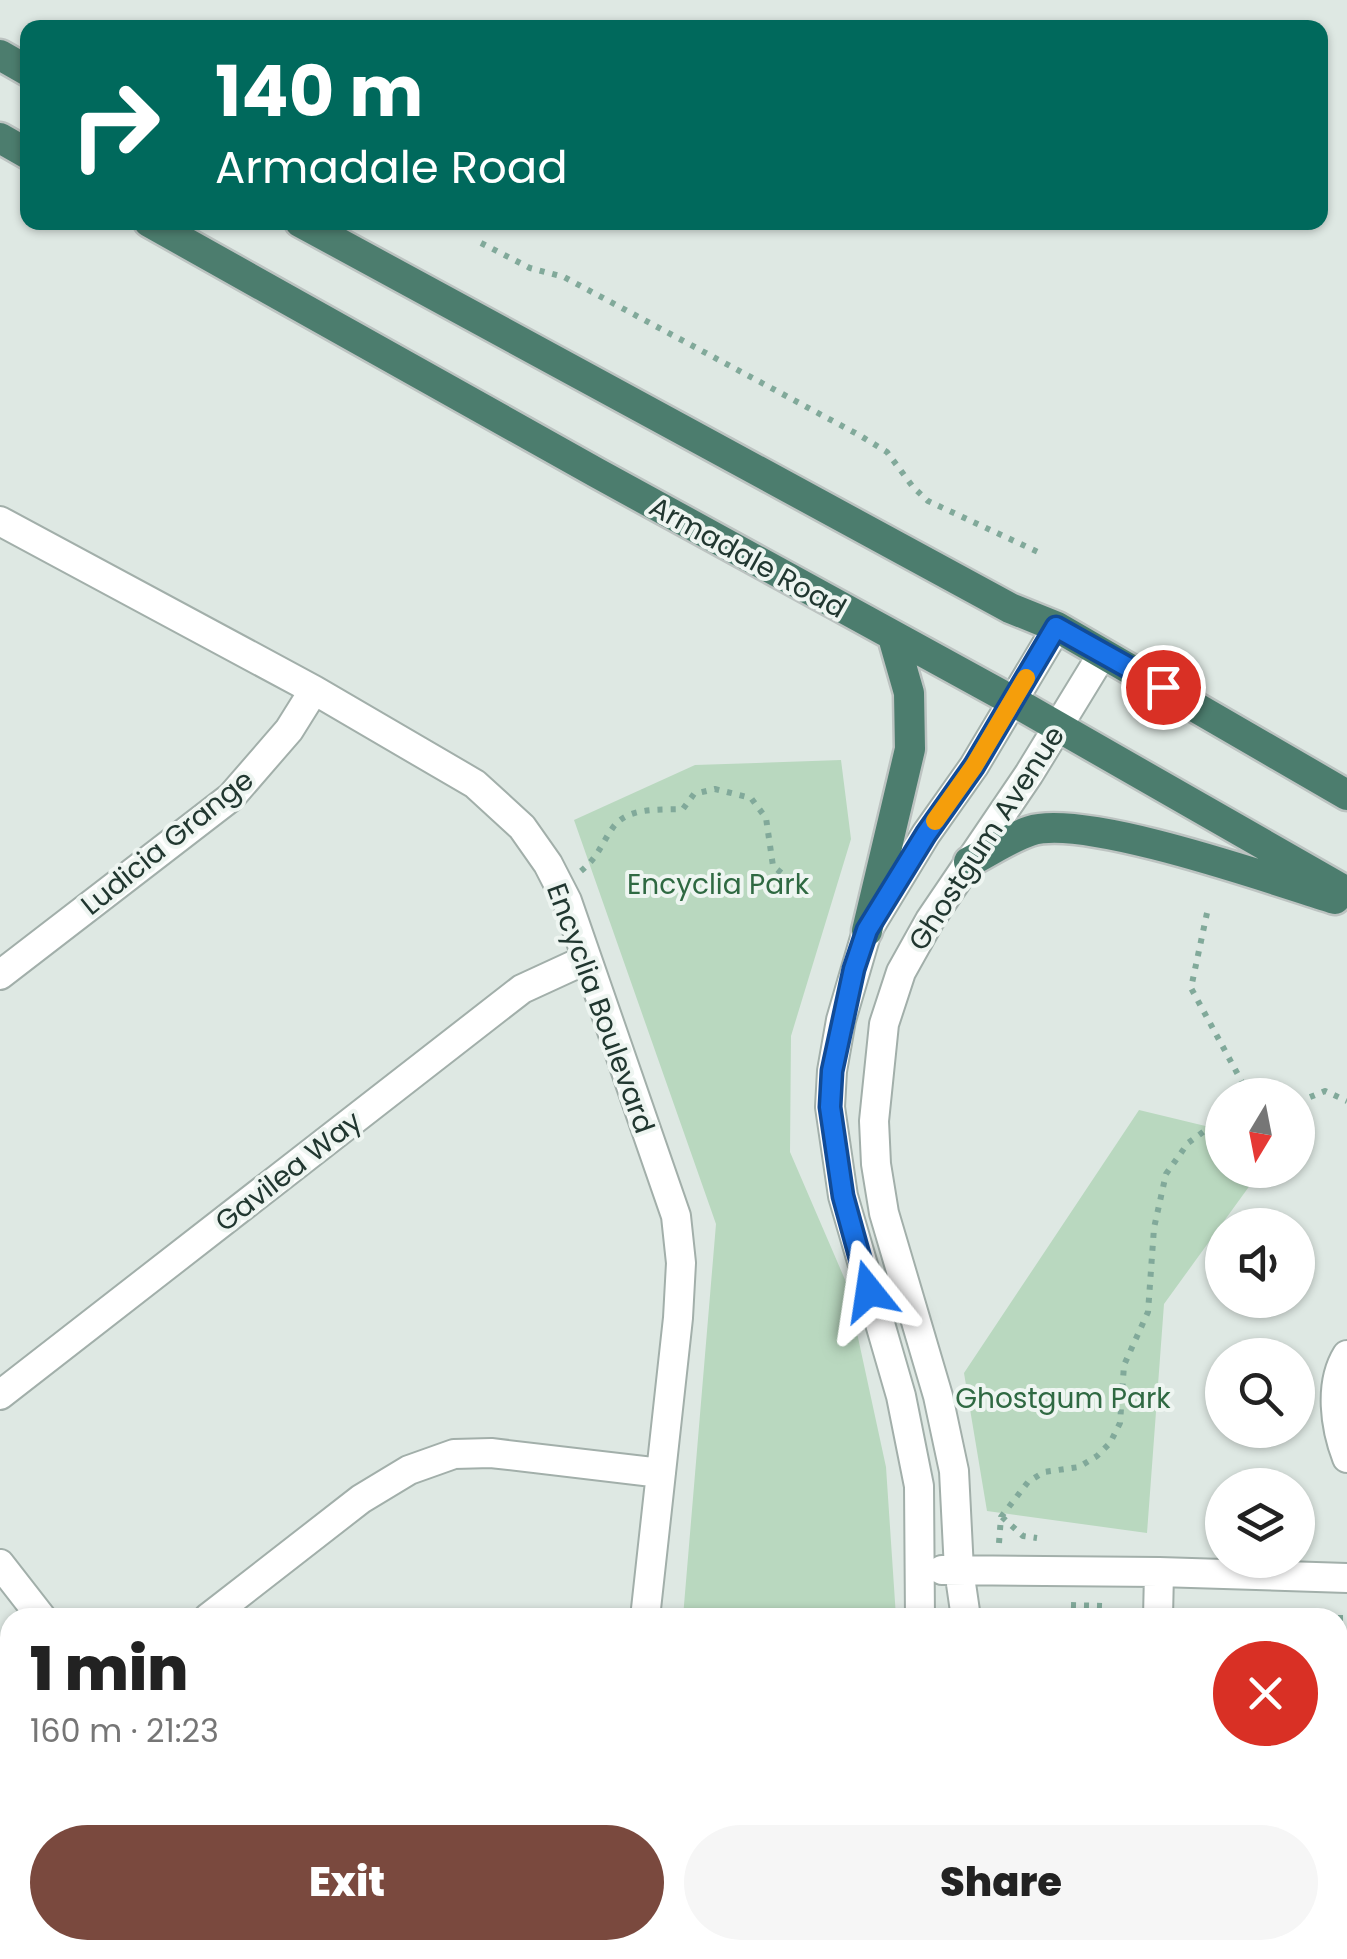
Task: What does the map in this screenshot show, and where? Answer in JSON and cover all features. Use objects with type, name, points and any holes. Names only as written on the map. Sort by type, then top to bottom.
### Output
[{"type":"highway","name":"Armadale Road","points":[[163,230],[893,638],[1013,701],[1347,892]]},
{"type":"highway","points":[[315,230],[1010,608],[1102,652],[1347,795]]},
{"type":"highway","points":[[867,930],[910,749],[909,693],[893,638]]},
{"type":"highway","points":[[969,862],[1032,830],[1069,827],[1185,854],[1347,903]]},
{"type":"street","name":"Encyclia Boulevard","points":[[0,521],[314,690],[475,784],[522,827],[548,864],[567,901],[676,1216],[680,1281],[646,1608]]},
{"type":"street","name":"Ghostgum Avenue","points":[[920,1608],[919,1486],[902,1396],[843,1196],[830,1107],[832,1071],[841,1020],[867,930],[926,834],[974,766],[1056,627]]},
{"type":"street","name":"Ghostgum Avenue","points":[[965,1608],[954,1471],[938,1396],[884,1213],[876,1164],[874,1120],[884,1024],[901,972],[930,920],[1058,727],[1102,652]]},
{"type":"street","name":"Ludicia Grange","points":[[0,975],[232,796],[289,730],[314,690]]},
{"type":"street","name":"Gavilea Way","points":[[0,1395],[522,990],[585,960]]},
{"type":"street","points":[[1347,1355],[1340,1366],[1336,1418],[1347,1458]]},
{"type":"street","points":[[221,1608],[362,1499],[409,1470],[454,1454],[490,1453],[661,1473]]},
{"type":"street","points":[[0,1564],[34,1608]]},
{"type":"street","points":[[921,1570],[1347,1578]]},
{"type":"street","points":[[1158,1608],[1159,1572]]},
{"type":"path","points":[[482,243],[530,268],[564,277],[859,434],[887,452],[928,501],[1038,552]]},
{"type":"path","points":[[576,875],[597,858],[616,822],[636,812],[682,809],[694,794],[716,789],[750,798],[766,818],[773,866],[796,879]]},
{"type":"path","points":[[1207,913],[1191,988],[1239,1078]]},
{"type":"path","points":[[1315,1095],[1325,1091],[1347,1101]]},
{"type":"path","points":[[1001,1517],[1028,1482],[1044,1472],[1080,1467],[1110,1442],[1120,1423],[1124,1364],[1148,1312],[1154,1228],[1166,1174],[1188,1142],[1205,1130]]},
{"type":"path","points":[[1067,1605],[1105,1608]]},
{"type":"green space","name":"Encyclia Park","points":[[841,760],[851,839],[791,1036],[790,1152],[846,1282],[886,1467],[895,1608],[684,1608],[716,1224],[574,820],[695,765]]},
{"type":"green space","name":"Ghostgum Park","points":[[1139,1110],[1205,1126],[1205,1188],[1248,1188],[1233,1208],[1205,1208],[1205,1247],[1164,1304],[1147,1533],[987,1511],[964,1373]]},
{"type":"slow traffic","points":[[935,821],[974,766],[1026,678]]},
{"type":"route","points":[[869,1291],[834,1154],[830,1107],[841,1020],[867,930],[926,834],[974,766],[1056,627],[1163,687]]}]
